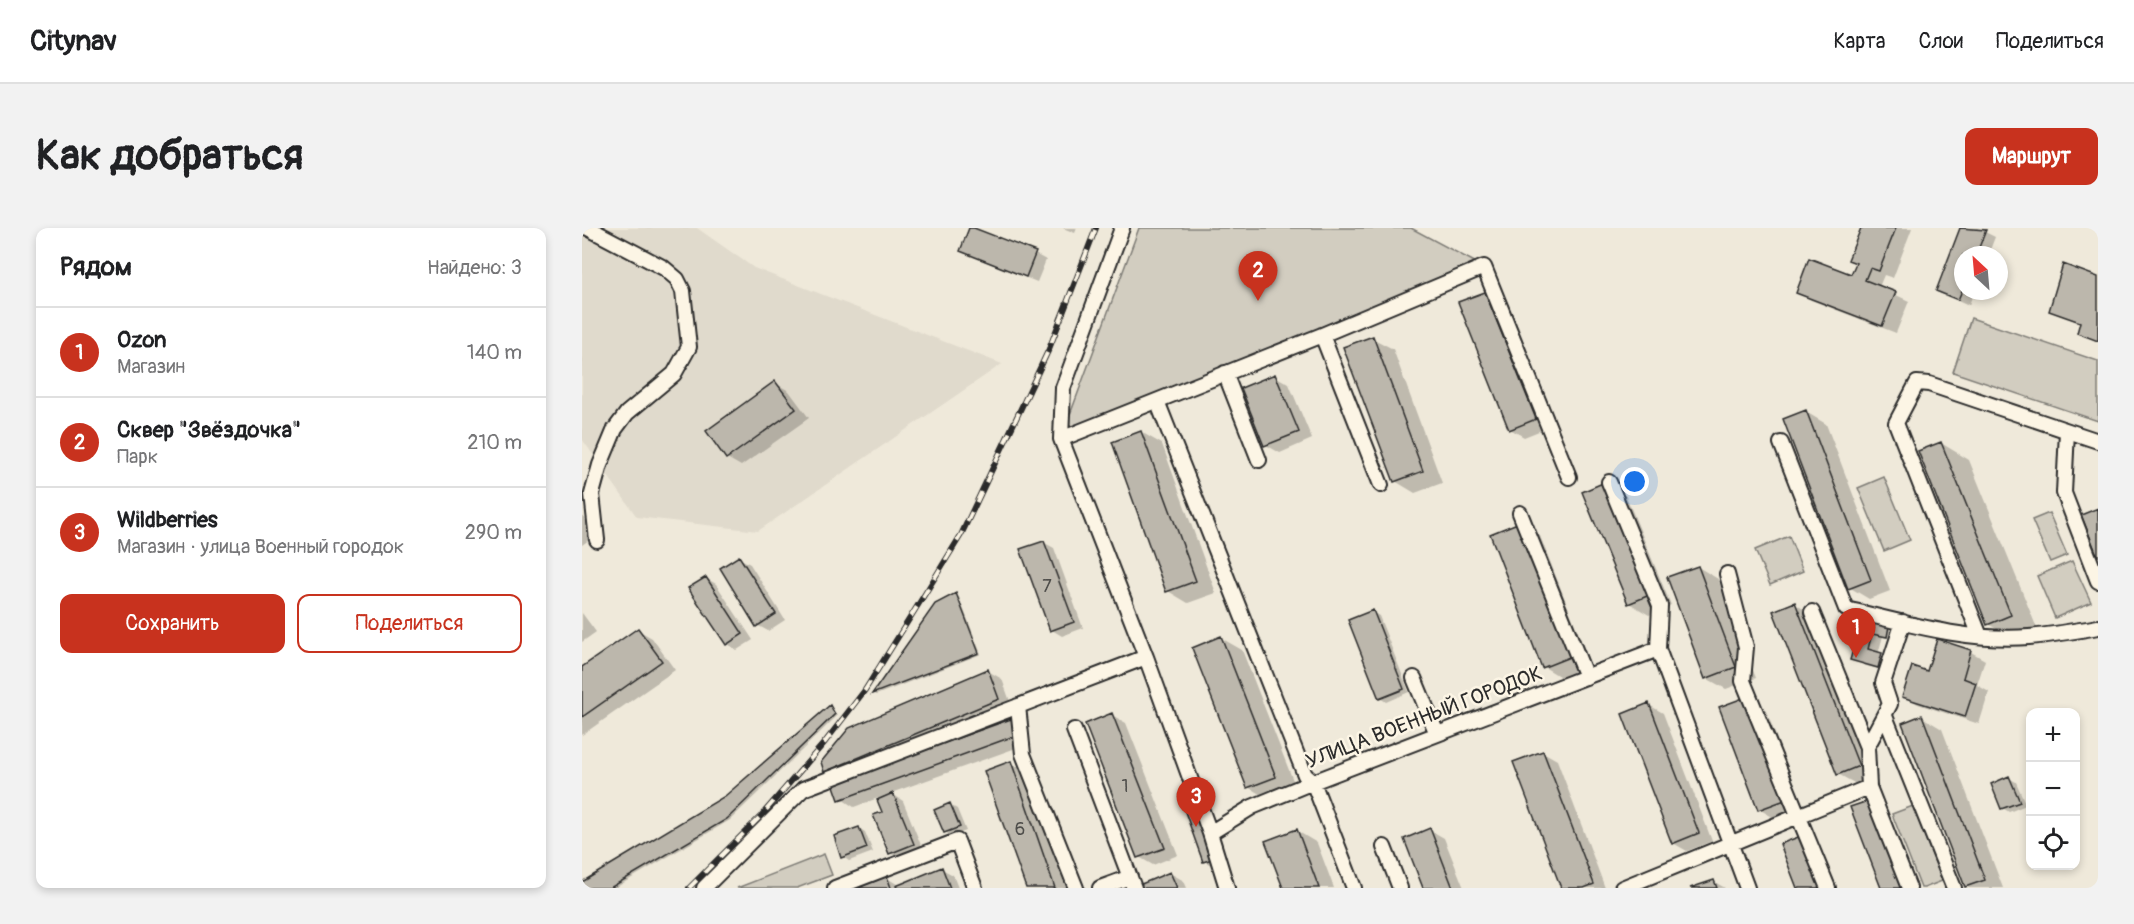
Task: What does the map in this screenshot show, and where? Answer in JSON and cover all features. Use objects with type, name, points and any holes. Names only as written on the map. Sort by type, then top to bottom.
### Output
[{"type":"street","points":[[588,228],[664,268],[677,279],[683,291],[689,347],[674,374],[627,413],[615,429],[600,465],[592,494],[597,540]]},
{"type":"street","points":[[1122,228],[1063,388],[1061,439],[1146,657],[1210,833],[1227,888]]},
{"type":"street","points":[[1061,439],[1322,335],[1484,267],[1569,477]]},
{"type":"street","points":[[1322,335],[1381,485]]},
{"type":"street","points":[[1225,373],[1259,459]]},
{"type":"street","points":[[1980,636],[1896,423],[1917,383],[1929,384],[2098,441]]},
{"type":"street","points":[[1157,401],[1305,775],[1312,782],[1354,888]]},
{"type":"street","points":[[2067,431],[2064,493],[2098,581]]},
{"type":"street","points":[[1781,443],[1846,609],[1980,636],[2028,637],[2098,627]]},
{"type":"street","points":[[1609,483],[1660,606],[1658,649],[1747,888]]},
{"type":"street","points":[[1520,513],[1586,677]]},
{"type":"street","points":[[1727,574],[1746,647],[1743,681],[1828,888]]},
{"type":"street","points":[[1812,612],[1867,747],[1869,788],[1909,888]]},
{"type":"street","points":[[1867,747],[1890,704],[1883,683],[1903,622]]},
{"type":"street","name":"УЛИЦА ВОЕННЫЙ ГОРОДОК","points":[[1210,833],[1252,807],[1312,782],[1658,649]]},
{"type":"street","points":[[704,888],[802,789],[1146,657]]},
{"type":"street","points":[[1414,678],[1437,734]]},
{"type":"street","points":[[1018,706],[1023,754],[1076,888]]},
{"type":"street","points":[[1885,716],[1954,888]]},
{"type":"street","points":[[1074,730],[1132,883],[1100,888]]},
{"type":"street","points":[[1622,888],[1869,788]]},
{"type":"street","points":[[835,888],[957,841],[975,888]]},
{"type":"street","points":[[1384,847],[1400,888]]},
{"type":"shaded area","points":[[582,228],[697,228],[754,268],[1002,364],[758,531],[637,517],[582,439]]},
{"type":"shaded area","points":[[1139,228],[1411,228],[1484,267],[1061,439]]},
{"type":"shaded area","points":[[1971,318],[2098,361],[2098,421],[1953,372]]},
{"type":"shaded area","points":[[1884,477],[1910,540],[1884,551],[1858,488]]},
{"type":"shaded area","points":[[2049,513],[2067,555],[2050,562],[2032,520]]},
{"type":"shaded area","points":[[1789,536],[1803,571],[1770,585],[1755,550]]},
{"type":"shaded area","points":[[2072,561],[2091,602],[2055,618],[2037,576]]},
{"type":"shaded area","points":[[1913,806],[1942,881],[1924,888],[1921,888],[1892,814]]},
{"type":"shaded area","points":[[824,854],[832,875],[797,888],[737,888]]},
{"type":"building","points":[[969,228],[1036,252],[1026,277],[960,251]]},
{"type":"building","points":[[1861,228],[1896,228],[1879,271],[1870,268],[1865,280],[1896,292],[1882,326],[1796,293],[1809,258],[1851,274],[1856,263],[1848,260]]},
{"type":"building","points":[[1960,228],[1986,230],[1980,246],[1954,246],[1954,298],[1936,291]]},
{"type":"building","points":[[2063,264],[2098,277],[2098,341],[2077,333],[2080,322],[2049,311]]},
{"type":"building","points":[[1485,292],[1536,419],[1509,430],[1458,302]]},
{"type":"building","points":[[1373,336],[1423,471],[1394,482],[1343,347]]},
{"type":"building","points":[[1275,374],[1299,432],[1264,446],[1241,388]]},
{"type":"building","points":[[775,381],[796,409],[726,459],[706,431]]},
{"type":"building","points":[[1806,410],[1871,580],[1848,589],[1783,419]]},
{"type":"building","points":[[1141,431],[1196,581],[1166,592],[1112,442]]},
{"type":"building","points":[[1941,442],[2011,615],[1987,625],[1918,451]]},
{"type":"building","points":[[1605,482],[1652,594],[1628,604],[1582,492]]},
{"type":"building","points":[[2098,508],[2098,557],[2081,515]]},
{"type":"building","points":[[1520,522],[1572,656],[1542,668],[1490,534]]},
{"type":"building","points":[[1044,541],[1074,622],[1050,631],[1020,549]]},
{"type":"building","points":[[739,556],[776,614],[756,627],[720,568]]},
{"type":"building","points":[[1698,566],[1736,667],[1705,679],[1667,577]]},
{"type":"building","points":[[706,577],[743,634],[726,645],[688,588]]},
{"type":"building","points":[[956,593],[979,653],[872,694],[935,604]]},
{"type":"building","points":[[1795,602],[1859,766],[1837,775],[1773,611]]},
{"type":"building","points":[[1373,610],[1404,689],[1379,699],[1348,620]]},
{"type":"building","points":[[1862,619],[1875,622],[1868,649],[1882,653],[1878,668],[1850,660]]},
{"type":"building","points":[[1875,622],[1889,626],[1887,637],[1872,634]]},
{"type":"building","points":[[638,628],[662,661],[582,717],[582,667]]},
{"type":"building","points":[[1221,636],[1276,777],[1247,788],[1192,648]]},
{"type":"building","points":[[1937,639],[1971,650],[1963,678],[1976,683],[1965,717],[1902,697],[1912,666],[1927,671]]},
{"type":"building","points":[[988,669],[999,699],[824,772],[821,762],[849,728]]},
{"type":"building","points":[[1746,697],[1785,800],[1758,810],[1719,707]]},
{"type":"building","points":[[1649,703],[1699,833],[1672,844],[1622,714]]},
{"type":"building","points":[[830,705],[835,714],[727,819],[610,888],[582,888],[582,882],[725,796]]},
{"type":"building","points":[[1112,713],[1165,848],[1137,858],[1085,724]]},
{"type":"building","points":[[1922,715],[1985,880],[1965,887],[1902,723]]},
{"type":"building","points":[[1011,719],[1017,735],[839,800],[833,783]]},
{"type":"building","points":[[1543,751],[1594,884],[1584,888],[1561,888],[1513,762]]},
{"type":"building","points":[[1011,761],[1055,888],[1026,888],[984,771]]},
{"type":"building","points":[[2009,776],[2020,802],[2001,809],[1991,784]]},
{"type":"building","points":[[1189,792],[1212,859],[1203,862],[1179,795]]},
{"type":"building","points":[[893,793],[914,844],[889,854],[873,815],[882,812],[877,800]]},
{"type":"building","points":[[1868,801],[1904,888],[1881,888],[1850,807]]},
{"type":"building","points":[[950,803],[960,827],[944,833],[934,810]]},
{"type":"building","points":[[859,827],[867,848],[841,858],[834,836]]},
{"type":"building","points":[[1430,828],[1453,888],[1423,888],[1404,839]]},
{"type":"building","points":[[1297,829],[1319,888],[1283,888],[1265,841]]},
{"type":"building","points":[[1801,836],[1822,888],[1797,888],[1780,844]]},
{"type":"building","points":[[942,867],[950,888],[897,888],[896,886]]},
{"type":"building","points":[[1170,872],[1177,888],[1140,888],[1139,885]]},
{"type":"building","points":[[887,876],[891,888],[857,888]]},
{"type":"building","points":[[1714,880],[1717,888],[1690,888]]},
{"type":"railway","points":[[689,888],[761,816],[825,742],[865,690],[923,597],[961,535],[1049,349],[1096,228]]},
{"type":"place","name":"Сквер \"Звёздочка\"","points":[[1258,301]]},
{"type":"place","name":"Ozon","points":[[1856,658]]},
{"type":"place","name":"Wildberries","points":[[1196,827]]}]
